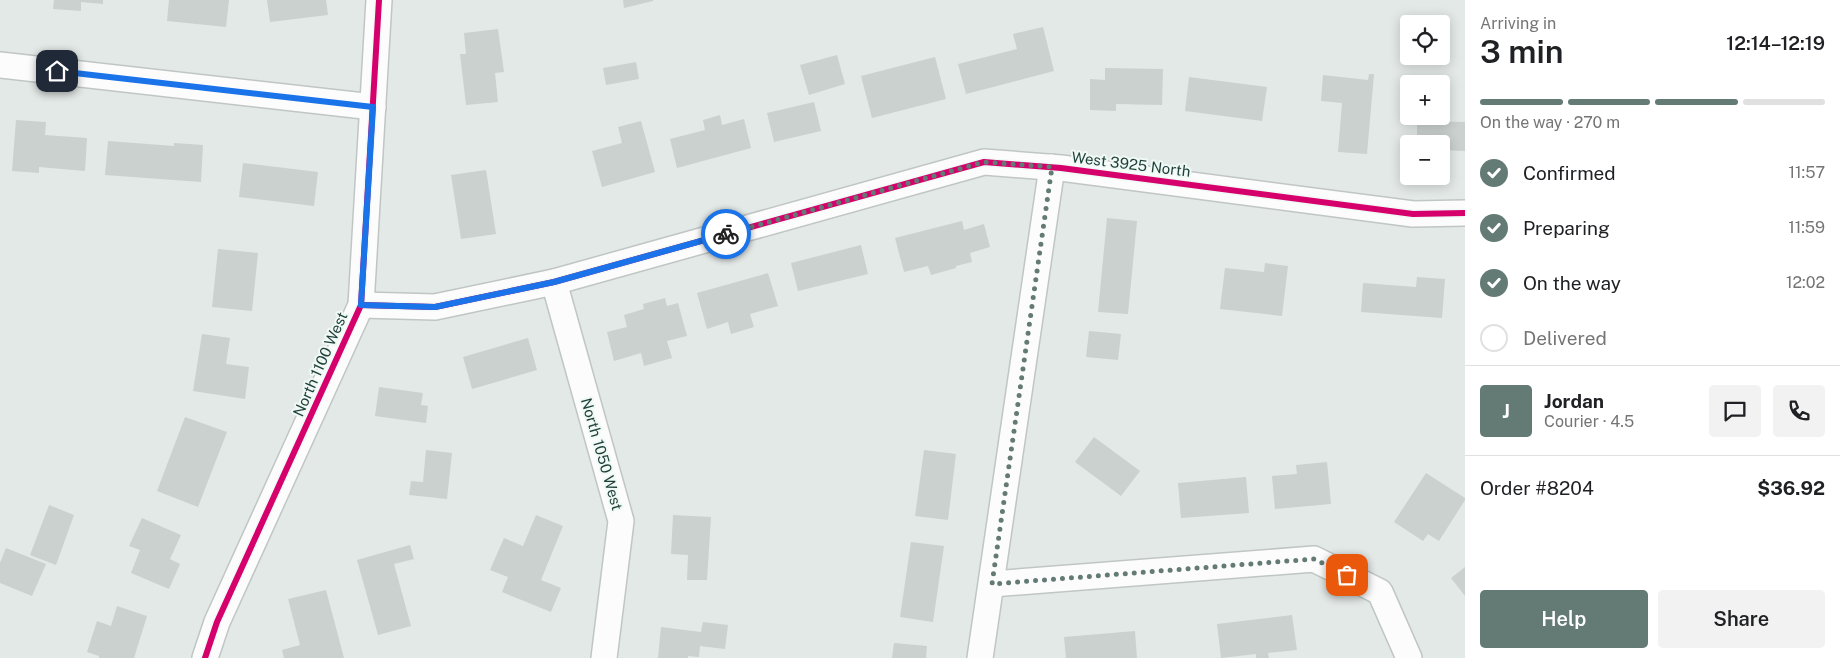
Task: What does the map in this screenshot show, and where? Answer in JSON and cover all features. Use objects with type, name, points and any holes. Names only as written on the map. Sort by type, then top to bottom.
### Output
[{"type":"street","name":"North 1100 West","points":[[205,658],[217,622],[361,305],[379,0]]},
{"type":"street","points":[[0,65],[373,107]]},
{"type":"street","name":"West 3925 North","points":[[361,305],[435,307],[554,282],[984,162],[1052,167],[1413,214],[1465,213]]},
{"type":"street","points":[[980,658],[1052,167]]},
{"type":"street","name":"North 1050 West","points":[[554,282],[621,521],[604,658]]},
{"type":"street","points":[[992,584],[1314,559],[1380,592],[1409,658]]},
{"type":"building","points":[[54,0],[103,0],[103,4],[81,2],[81,11],[53,9]]},
{"type":"building","points":[[169,0],[229,0],[226,27],[167,21]]},
{"type":"building","points":[[267,0],[326,0],[328,15],[270,22]]},
{"type":"building","points":[[623,0],[653,0],[653,1],[624,8]]},
{"type":"building","points":[[1043,27],[1054,71],[966,94],[958,64],[1017,49],[1013,34]]},
{"type":"building","points":[[498,29],[504,72],[495,73],[498,102],[466,105],[460,54],[466,54],[464,33]]},
{"type":"building","points":[[837,55],[845,84],[809,95],[800,65]]},
{"type":"building","points":[[935,57],[946,99],[872,118],[861,76]]},
{"type":"building","points":[[636,62],[639,79],[606,85],[603,68]]},
{"type":"building","points":[[1105,68],[1163,69],[1162,105],[1116,104],[1116,111],[1090,110],[1090,79],[1105,80]]},
{"type":"building","points":[[1369,74],[1374,74],[1367,154],[1338,152],[1342,103],[1321,101],[1323,75],[1368,80]]},
{"type":"building","points":[[1189,77],[1267,87],[1262,121],[1185,111]]},
{"type":"building","points":[[814,102],[821,131],[774,142],[767,113]]},
{"type":"building","points":[[720,115],[722,125],[744,119],[751,148],[677,168],[670,139],[705,130],[703,120]]},
{"type":"building","points":[[16,120],[46,122],[45,135],[87,138],[85,171],[39,167],[39,173],[12,171]]},
{"type":"building","points":[[641,121],[655,172],[602,187],[592,151],[622,143],[618,127]]},
{"type":"building","points":[[1450,122],[1465,122],[1465,151],[1450,150],[1450,135],[1417,135],[1417,125],[1450,125]]},
{"type":"building","points":[[108,141],[174,146],[174,143],[203,145],[201,182],[105,175]]},
{"type":"building","points":[[243,163],[318,172],[314,206],[239,197]]},
{"type":"building","points":[[486,170],[496,234],[461,239],[451,175]]},
{"type":"building","points":[[1107,218],[1137,221],[1128,314],[1098,312]]},
{"type":"building","points":[[962,221],[964,230],[984,224],[990,247],[970,253],[972,262],[956,266],[956,268],[931,275],[928,266],[904,272],[895,238]]},
{"type":"building","points":[[861,245],[868,274],[798,291],[791,263]]},
{"type":"building","points":[[218,249],[258,253],[252,311],[212,307]]},
{"type":"building","points":[[1265,263],[1288,266],[1282,316],[1220,309],[1225,268],[1264,272]]},
{"type":"building","points":[[768,273],[778,306],[750,314],[754,327],[731,334],[728,322],[707,329],[697,293]]},
{"type":"building","points":[[1417,277],[1445,279],[1442,318],[1361,312],[1363,283],[1416,287]]},
{"type":"building","points":[[665,298],[667,306],[678,303],[687,336],[667,341],[672,358],[644,366],[641,353],[614,361],[607,332],[627,327],[624,315],[644,309],[643,304]]},
{"type":"building","points":[[1089,331],[1121,334],[1118,360],[1086,357]]},
{"type":"building","points":[[202,334],[230,338],[226,364],[249,367],[245,399],[193,391]]},
{"type":"building","points":[[528,338],[537,370],[472,389],[463,357]]},
{"type":"building","points":[[379,387],[423,393],[421,405],[428,406],[426,423],[375,416]]},
{"type":"building","points":[[185,417],[227,432],[198,507],[157,491]]},
{"type":"building","points":[[1094,437],[1140,471],[1121,496],[1075,462]]},
{"type":"building","points":[[426,450],[452,453],[447,499],[409,495],[411,481],[423,482]]},
{"type":"building","points":[[924,450],[956,454],[948,520],[915,516]]},
{"type":"building","points":[[1327,462],[1331,504],[1275,509],[1272,476],[1297,474],[1296,465]]},
{"type":"building","points":[[1426,473],[1465,498],[1439,541],[1428,534],[1423,541],[1394,522]]},
{"type":"building","points":[[1246,477],[1249,513],[1181,518],[1178,483]]},
{"type":"building","points":[[49,505],[74,515],[56,565],[30,555]]},
{"type":"building","points":[[536,515],[563,526],[541,580],[561,588],[551,612],[502,592],[508,577],[490,570],[504,538],[523,546]]},
{"type":"building","points":[[673,515],[711,517],[707,580],[687,580],[688,555],[671,554]]},
{"type":"building","points":[[142,518],[181,535],[170,559],[180,564],[169,589],[131,573],[140,550],[129,546]]},
{"type":"building","points":[[911,542],[944,546],[933,622],[900,617]]},
{"type":"building","points":[[410,545],[414,559],[394,564],[411,626],[378,635],[357,560]]},
{"type":"building","points":[[6,548],[46,564],[32,596],[0,583],[0,563]]},
{"type":"building","points":[[1465,567],[1465,596],[1451,578]]},
{"type":"building","points":[[326,590],[344,658],[284,658],[282,650],[300,645],[288,599]]},
{"type":"building","points":[[117,606],[147,616],[134,658],[99,658],[99,656],[87,652],[97,621],[111,626]]},
{"type":"building","points":[[1292,615],[1297,650],[1268,653],[1269,658],[1256,658],[1256,654],[1221,658],[1217,624]]},
{"type":"building","points":[[703,622],[728,625],[725,649],[700,646],[699,657],[658,658],[661,627],[701,632]]},
{"type":"building","points":[[1135,631],[1137,658],[1066,658],[1064,637]]},
{"type":"building","points":[[894,643],[927,646],[926,658],[892,658]]},
{"type":"cycle path","points":[[205,658],[217,622],[361,305],[379,0]]},
{"type":"cycle path","points":[[361,305],[435,307],[554,282],[984,162],[1061,168],[1413,214],[1465,213]]},
{"type":"way so far","points":[[726,234],[984,162],[1052,167],[992,584],[1314,559],[1347,575]]},
{"type":"route","points":[[57,71],[373,107],[361,305],[435,307],[554,282],[726,234]]}]
